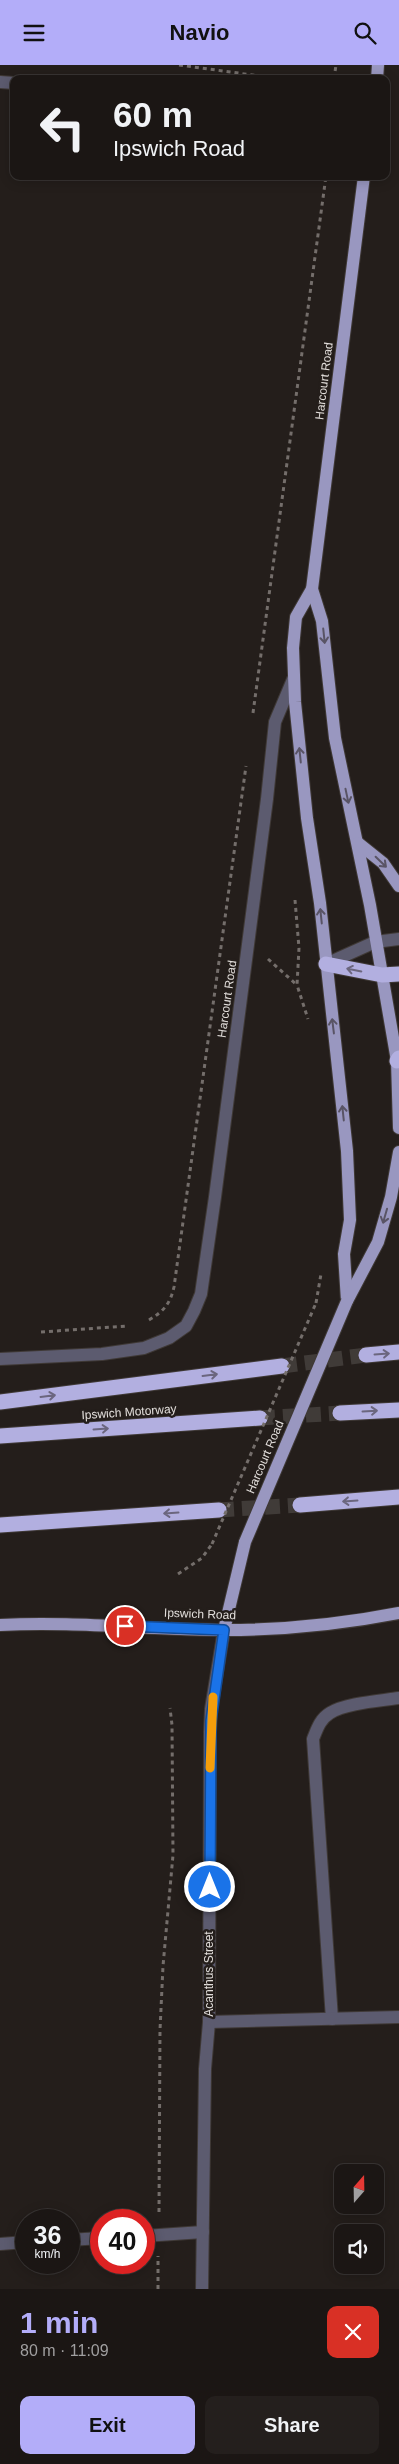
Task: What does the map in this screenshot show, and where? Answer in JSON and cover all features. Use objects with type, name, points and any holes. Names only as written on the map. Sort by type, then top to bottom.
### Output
[{"type":"highway","points":[[326,964],[382,975],[399,975]]},
{"type":"highway","points":[[366,1355],[399,1353]]},
{"type":"highway","points":[[0,1402],[282,1366]]},
{"type":"highway","points":[[340,1413],[399,1410]]},
{"type":"highway","name":"Ipswich Motorway","points":[[0,1436],[260,1418]]},
{"type":"highway","points":[[300,1505],[399,1497]]},
{"type":"highway","points":[[0,1525],[220,1510]]},
{"type":"main road","name":"Harcourt Road","points":[[347,1301],[344,1254],[350,1220],[350,1185],[322,924],[307,818],[293,648],[296,617],[312,589],[363,180]]},
{"type":"main road","name":"Harcourt Road","points":[[312,589],[322,621],[335,738],[358,843],[398,1059],[399,1128]]},
{"type":"main road","points":[[358,843],[383,863],[399,886]]},
{"type":"main road","name":"Harcourt Road","points":[[224,1630],[245,1542],[347,1301],[378,1242],[391,1197],[399,1152]]},
{"type":"main road","name":"Ipswich Road","points":[[0,1625],[145,1626],[224,1630],[288,1627],[399,1613]]},
{"type":"street","name":"Harcourt Road","points":[[0,1359],[102,1354],[144,1348],[169,1338],[186,1325],[201,1294],[268,799],[275,722],[294,677]]},
{"type":"street","points":[[326,964],[376,942],[399,939]]},
{"type":"street","name":"Acanthus Street","points":[[202,2289],[205,2069],[209,2023],[210,1732],[224,1630]]},
{"type":"street","points":[[332,2019],[313,1739],[320,1722],[330,1713],[346,1707],[399,1698]]},
{"type":"street","points":[[209,2023],[399,2017]]},
{"type":"street","points":[[155,2235],[203,2232]]},
{"type":"street","points":[[0,2244],[15,2243]]},
{"type":"path","points":[[179,65],[253,75]]},
{"type":"path","points":[[252,717],[325,180]]},
{"type":"path","points":[[140,1323],[160,1313],[171,1301],[174,1287],[246,765]]},
{"type":"path","points":[[295,891],[296,928],[299,948],[297,985],[309,1023]]},
{"type":"path","points":[[296,928],[322,924]]},
{"type":"path","points":[[178,1574],[202,1558],[212,1544],[316,1303],[322,1267]]},
{"type":"path","points":[[38,1333],[133,1325]]},
{"type":"path","points":[[158,2289],[160,2030],[172,1855],[172,1725],[170,1708]]},
{"type":"tunnel","points":[[282,1366],[366,1355]]},
{"type":"tunnel","points":[[260,1418],[340,1413]]},
{"type":"tunnel","points":[[219,1510],[300,1505]]},
{"type":"slow traffic","points":[[210,1768],[210,1732],[213,1697]]},
{"type":"route","points":[[125,1626],[224,1630],[211,1709],[210,1887]]}]
